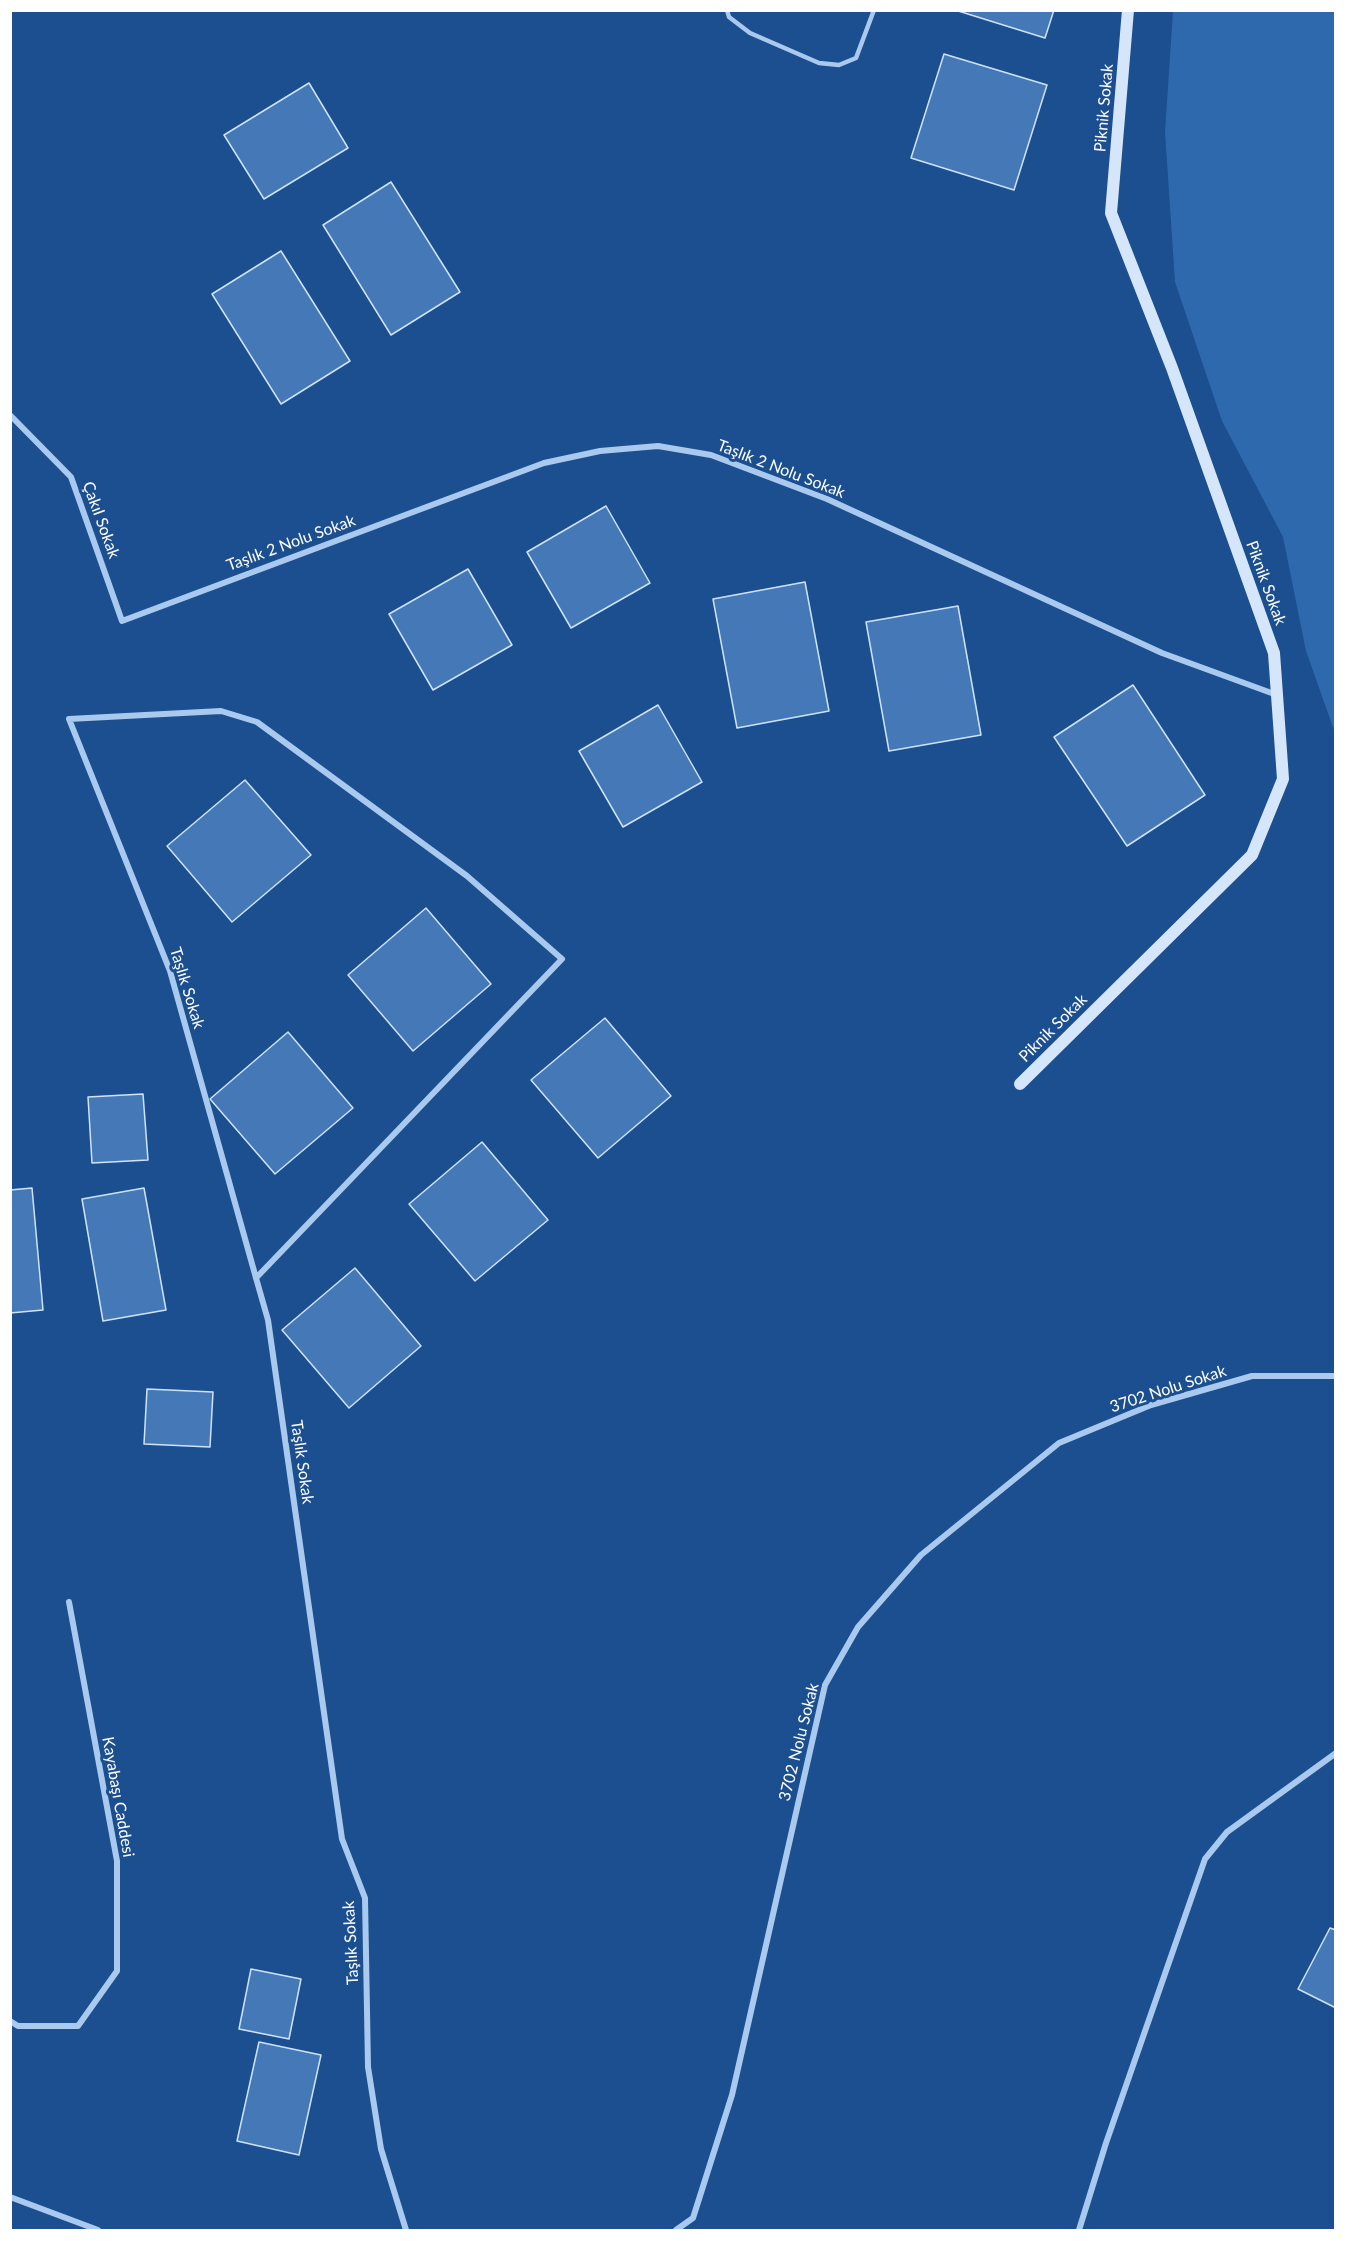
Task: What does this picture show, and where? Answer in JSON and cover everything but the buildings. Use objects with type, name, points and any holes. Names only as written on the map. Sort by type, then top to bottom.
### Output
[{"type":"street","name":"Piknik Sokak","points":[[1020,1084],[1252,855],[1283,779],[1274,653],[1172,368],[1112,213],[1128,10]]},
{"type":"street","name":"Çakıl Sokak","points":[[10,415],[71,477],[122,621]]},
{"type":"street","name":"Taşlık 2 Nolu Sokak","points":[[122,621],[544,463],[600,451],[658,446],[711,455],[827,499],[1162,653],[1277,695]]},
{"type":"street","name":"Taşlık Sokak","points":[[256,1278],[561,959],[467,876],[257,722],[221,711],[69,719],[170,971],[256,1278],[268,1320],[342,1839],[365,1898],[368,2067],[381,2149],[406,2230]]},
{"type":"street","name":"3702 Nolu Sokak","points":[[676,2230],[693,2218],[732,2095],[825,1685],[858,1627],[921,1556],[1059,1443],[1151,1405],[1252,1376],[1335,1376]]},
{"type":"street","name":"Kayabaşı Caddesi","points":[[10,2021],[18,2026],[78,2026],[117,1971],[117,1861],[69,1602]]},
{"type":"street","points":[[1079,2230],[1106,2143],[1205,1859],[1227,1832],[1335,1754]]},
{"type":"street","points":[[10,2197],[98,2230]]},
{"type":"lane","points":[[727,10],[729,17],[750,33],[819,63],[838,65],[856,58],[874,10]]},
{"type":"shaded area","points":[[1173,11],[1335,11],[1335,733],[1306,651],[1283,537],[1222,421],[1175,282],[1165,132]]}]
